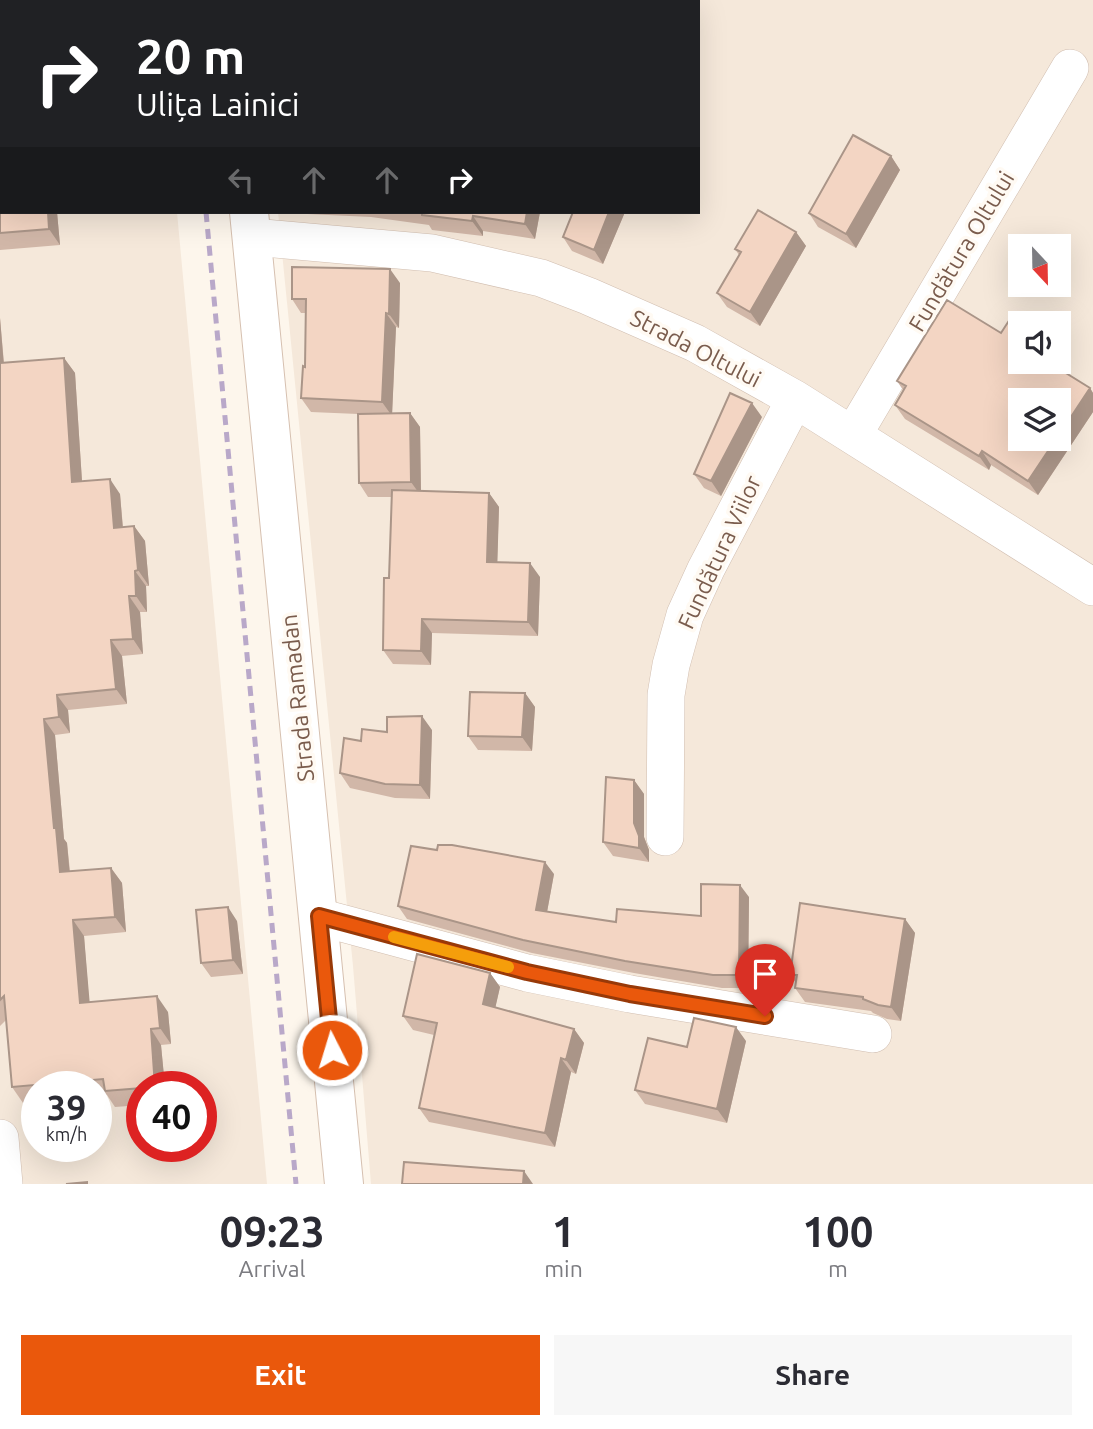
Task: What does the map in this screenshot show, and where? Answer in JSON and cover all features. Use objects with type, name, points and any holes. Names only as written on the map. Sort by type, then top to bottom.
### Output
[{"type":"street","name":"Fundătura Oltului","points":[[853,435],[1070,68]]},
{"type":"street","name":"Strada Oltului","points":[[250,224],[432,253],[541,278],[695,342],[795,399],[1093,587]]},
{"type":"street","name":"Strada Ramadan","points":[[250,224],[344,1184]]},
{"type":"street","name":"Fundătura Viilor","points":[[665,837],[666,695],[685,615],[706,569],[795,399]]},
{"type":"street","points":[[319,916],[527,972],[630,994],[873,1034]]},
{"type":"street","points":[[0,1138],[4,1184]]},
{"type":"shaded area","points":[[700,0],[1093,0],[1093,1184],[371,1184],[353,966],[278,214],[700,214]]},
{"type":"shaded area","points":[[0,214],[177,214],[267,1184],[0,1184]]},
{"type":"building","points":[[853,135],[891,156],[846,234],[809,213]]},
{"type":"building","points":[[758,210],[796,232],[750,312],[717,293],[741,252],[735,249]]},
{"type":"building","points":[[0,214],[48,214],[49,229],[0,233]]},
{"type":"building","points":[[527,214],[525,224],[473,216],[472,221],[422,215]]},
{"type":"building","points":[[572,214],[608,214],[594,250],[563,237]]},
{"type":"building","points":[[292,267],[390,269],[382,402],[301,398],[303,366],[305,367],[306,299],[292,299]]},
{"type":"building","points":[[947,300],[1001,333],[1008,322],[1008,374],[1067,374],[1090,388],[1071,417],[1071,388],[1008,388],[1008,451],[1048,451],[1028,481],[982,451],[979,456],[895,405],[906,386],[897,381]]},
{"type":"building","points":[[64,358],[72,482],[110,479],[114,528],[134,526],[138,570],[135,571],[136,596],[129,596],[133,639],[111,640],[116,689],[57,695],[59,717],[44,719],[60,872],[111,868],[115,917],[73,920],[80,1003],[157,996],[160,1028],[151,1029],[154,1071],[126,1071],[126,1089],[112,1090],[112,1071],[21,1071],[21,1086],[12,1087],[4,996],[0,1000],[0,363]]},
{"type":"building","points":[[730,393],[752,403],[711,481],[694,474]]},
{"type":"building","points":[[410,413],[411,482],[359,483],[358,414]]},
{"type":"building","points":[[392,490],[489,493],[487,562],[530,563],[528,622],[422,619],[421,651],[383,650],[384,578],[389,578]]},
{"type":"building","points":[[470,692],[525,693],[522,737],[468,736]]},
{"type":"building","points":[[422,716],[420,785],[385,784],[340,773],[344,738],[361,741],[362,729],[387,732],[387,717]]},
{"type":"building","points":[[606,777],[634,780],[634,823],[639,836],[639,848],[603,842]]},
{"type":"building","points":[[438,845],[452,845],[545,862],[536,910],[616,922],[617,909],[701,916],[701,884],[740,885],[739,975],[713,975],[625,961],[523,940],[398,906],[411,846],[437,850]]},
{"type":"building","points":[[800,903],[905,919],[891,1007],[878,1005],[863,997],[795,988],[797,975],[790,975]]},
{"type":"building","points":[[228,907],[233,960],[201,963],[196,910]]},
{"type":"building","points":[[417,954],[490,973],[483,1004],[574,1029],[566,1060],[561,1058],[545,1133],[419,1108],[437,1023],[403,1016]]},
{"type":"building","points":[[694,1018],[736,1027],[717,1109],[635,1090],[648,1038],[687,1047]]},
{"type":"building","points":[[404,1162],[524,1171],[523,1184],[402,1184]]},
{"type":"railway","points":[[206,214],[296,1184]]},
{"type":"slow traffic","points":[[394,937],[508,967]]},
{"type":"route","points":[[332,1050],[319,916],[527,972],[630,994],[765,1016]]}]
